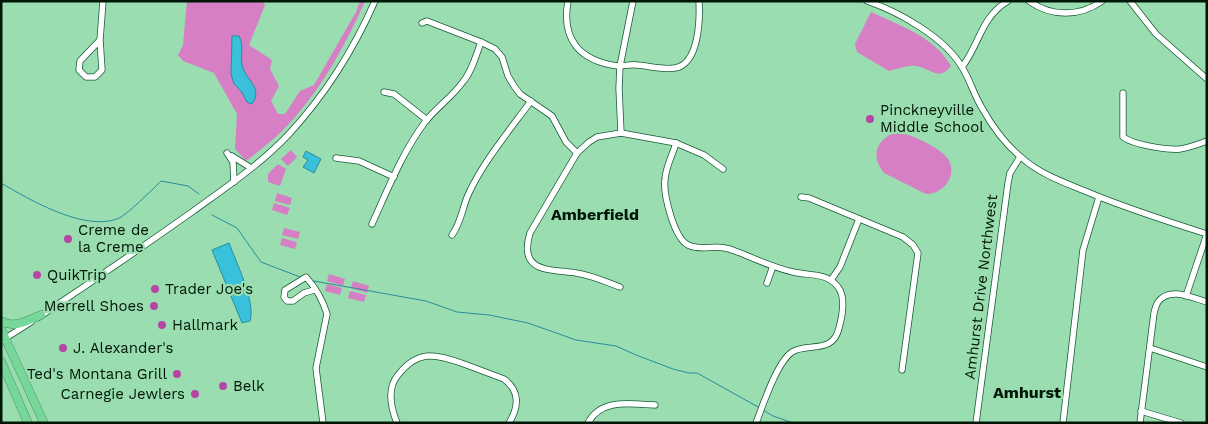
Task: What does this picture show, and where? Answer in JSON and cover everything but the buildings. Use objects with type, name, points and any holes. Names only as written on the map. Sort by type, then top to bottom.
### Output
[{"type":"highway","points":[[1,321],[16,325],[41,315]]},
{"type":"highway","points":[[1,328],[3,341],[44,423]]},
{"type":"highway","points":[[1,361],[28,423]]},
{"type":"street","points":[[100,40],[80,61],[80,70],[86,77],[95,77],[102,70],[100,40],[104,1]]},
{"type":"street","points":[[3,341],[234,182],[288,135],[313,105],[337,71],[375,1]]},
{"type":"street","points":[[568,1],[565,14],[569,38],[584,54],[596,61],[620,66],[634,64],[664,69],[677,68],[683,65],[692,55],[699,22],[699,1]]},
{"type":"street","points":[[621,133],[620,66],[633,1]]},
{"type":"street","points":[[962,67],[972,54],[984,25],[990,16],[1008,1]]},
{"type":"street","points":[[1029,1],[1043,10],[1063,13],[1092,8],[1102,1]]},
{"type":"street","points":[[1130,1],[1156,34],[1207,79]]},
{"type":"street","points":[[870,2],[921,28],[941,44],[962,67],[982,108],[996,130],[1020,157],[1030,165],[1052,178],[1099,197],[1207,234],[1186,296]]},
{"type":"street","points":[[422,23],[427,21],[495,49],[502,57],[508,76],[520,94],[552,116],[566,142],[577,153]]},
{"type":"street","points":[[372,224],[409,147],[427,120],[467,77],[481,42]]},
{"type":"street","points":[[384,92],[394,94],[427,120]]},
{"type":"street","points":[[1123,93],[1123,137],[1128,140],[1157,147],[1180,149],[1207,141]]},
{"type":"street","points":[[452,235],[458,227],[467,196],[481,171],[531,101]]},
{"type":"street","points":[[620,287],[577,273],[545,270],[534,263],[527,251],[526,244],[530,232],[577,153],[588,142],[597,137],[621,133],[676,143],[704,155],[723,169]]},
{"type":"street","points":[[676,143],[665,177],[665,191],[676,230],[686,244],[702,248],[725,248],[773,266],[794,272],[823,276],[831,280],[842,293],[838,333],[824,346],[793,351],[784,359],[756,423]]},
{"type":"street","points":[[243,174],[227,153],[251,168]]},
{"type":"street","name":"Amhurst Drive Northwest","points":[[976,423],[1008,182],[1010,173],[1020,157]]},
{"type":"street","points":[[336,158],[358,161],[394,177]]},
{"type":"street","points":[[233,162],[234,182]]},
{"type":"street","points":[[801,197],[808,198],[903,237],[913,245],[918,253],[902,370]]},
{"type":"street","points":[[1063,423],[1083,250],[1099,197]]},
{"type":"street","points":[[831,280],[840,266],[859,219]]},
{"type":"street","points":[[767,283],[773,266]]},
{"type":"street","points":[[314,290],[304,293],[292,301],[287,301],[284,297],[286,290],[306,277],[321,300],[327,314],[316,368],[323,423]]},
{"type":"street","points":[[1140,423],[1154,313],[1159,300],[1178,293],[1207,302]]},
{"type":"street","points":[[1150,348],[1207,367]]},
{"type":"street","points":[[397,423],[391,402],[392,387],[396,377],[406,365],[414,360],[433,355],[446,358],[508,382],[516,393],[517,400],[516,410],[509,423]]},
{"type":"street","points":[[588,423],[596,412],[608,405],[655,405]]},
{"type":"street","points":[[1142,411],[1181,423]]},
{"type":"shaded area","points":[[187,1],[262,1],[265,5],[249,45],[272,60],[270,69],[279,86],[271,101],[278,114],[285,114],[300,91],[314,85],[356,12],[360,1],[365,1],[340,52],[320,85],[296,116],[265,146],[246,161],[235,149],[237,114],[214,73],[183,61],[178,55],[183,45]]},
{"type":"shaded area","points":[[871,12],[905,27],[926,39],[944,56],[951,66],[946,71],[938,74],[916,66],[889,71],[857,52],[855,44]]},
{"type":"shaded area","points":[[896,132],[909,135],[924,142],[939,150],[948,159],[951,171],[948,182],[944,187],[933,193],[926,194],[884,173],[877,160],[877,149],[884,139]]},
{"type":"shaded area","points":[[291,150],[297,157],[288,166],[281,159]]},
{"type":"shaded area","points":[[278,164],[286,169],[280,186],[268,182],[268,174]]},
{"type":"shaded area","points":[[277,193],[292,198],[290,205],[275,201]]},
{"type":"shaded area","points":[[274,203],[290,208],[287,215],[272,210]]},
{"type":"shaded area","points":[[284,228],[300,232],[298,239],[282,235]]},
{"type":"shaded area","points":[[282,238],[297,242],[295,249],[280,245]]},
{"type":"shaded area","points":[[329,274],[345,279],[343,286],[327,281]]},
{"type":"shaded area","points":[[353,281],[369,286],[367,293],[351,288]]},
{"type":"shaded area","points":[[327,284],[342,288],[340,295],[325,291]]},
{"type":"shaded area","points":[[350,291],[366,295],[364,302],[348,298]]},
{"type":"water","points":[[232,36],[239,36],[241,40],[243,68],[256,93],[252,104],[247,102],[241,91],[234,84],[231,74]]},
{"type":"water","points":[[306,151],[321,159],[314,173],[303,167],[308,160],[303,157]]},
{"type":"water","points":[[229,243],[250,303],[250,321],[242,323],[212,250]]},
{"type":"waterway","points":[[1,183],[57,212],[89,221],[103,222],[117,219],[127,213],[161,181],[188,186],[199,194]]},
{"type":"waterway","points":[[212,215],[237,228],[261,262],[300,277]]},
{"type":"waterway","points":[[314,281],[426,301],[457,312],[489,315],[528,323],[576,340],[616,346],[673,369],[697,373],[760,408]]},
{"type":"waterway","points":[[763,410],[773,416],[793,423]]},
{"type":"place","name":"Pinckneyville Middle School","points":[[870,119]]},
{"type":"place","name":"Creme de la Creme","points":[[68,239]]},
{"type":"place","name":"QuikTrip","points":[[37,275]]},
{"type":"place","name":"Trader Joe's","points":[[155,289]]},
{"type":"place","name":"Merrell Shoes","points":[[154,306]]},
{"type":"place","name":"Hallmark","points":[[162,325]]},
{"type":"place","name":"J. Alexander's","points":[[63,348]]},
{"type":"place","name":"Ted's Montana Grill","points":[[177,374]]},
{"type":"place","name":"Belk","points":[[223,386]]},
{"type":"place","name":"Carnegie Jewlers","points":[[195,394]]},
{"type":"district","name":"Amberfield","points":[[595,214]]},
{"type":"district","name":"Amhurst","points":[[1027,392]]}]
